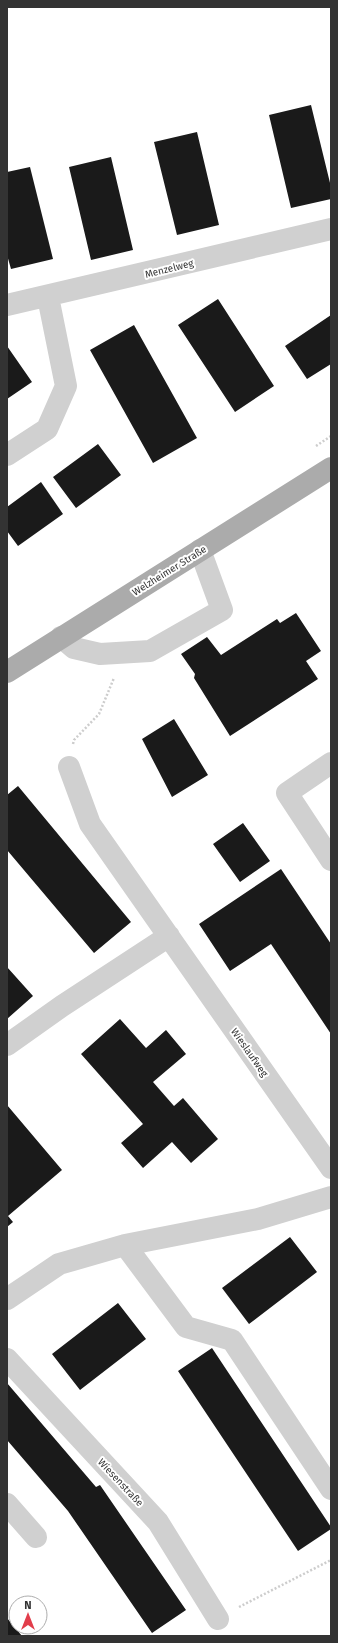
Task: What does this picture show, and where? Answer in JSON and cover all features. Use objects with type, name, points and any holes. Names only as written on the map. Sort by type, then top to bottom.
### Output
[{"type":"main road","name":"Welzheimer Straße","points":[[7,672],[331,468]]},
{"type":"street","name":"Menzelweg","points":[[7,306],[331,229]]},
{"type":"street","points":[[7,455],[48,430],[66,386],[48,297]]},
{"type":"street","points":[[61,637],[74,648],[100,654],[150,651],[222,610],[200,550]]},
{"type":"street","points":[[331,763],[286,793],[331,860]]},
{"type":"street","name":"Wieslaufweg","points":[[68,767],[90,824],[331,1168]]},
{"type":"street","points":[[7,1045],[62,1006],[169,936]]},
{"type":"street","points":[[7,1299],[59,1264],[125,1245],[258,1220],[331,1197]]},
{"type":"street","points":[[125,1245],[186,1327],[232,1340],[331,1489]]},
{"type":"street","name":"Wiesenstraße","points":[[7,1359],[158,1522],[218,1619]]},
{"type":"street","points":[[7,1504],[36,1536]]},
{"type":"path","points":[[68,767],[74,740],[99,714],[113,683],[118,654]]},
{"type":"path","points":[[218,1619],[264,1592],[331,1560]]},
{"type":"building","points":[[311,105],[331,187],[331,199],[291,208],[269,115]]},
{"type":"building","points":[[197,132],[219,225],[177,235],[154,142]]},
{"type":"building","points":[[111,157],[133,250],[91,260],[69,167]]},
{"type":"building","points":[[30,167],[53,259],[11,269],[7,255],[7,172]]},
{"type":"building","points":[[218,299],[274,386],[235,412],[178,325]]},
{"type":"building","points":[[331,315],[331,364],[307,379],[285,346]]},
{"type":"building","points":[[134,325],[197,438],[153,463],[90,350]]},
{"type":"building","points":[[7,346],[32,382],[7,399]]},
{"type":"building","points":[[98,444],[121,475],[76,508],[53,477]]},
{"type":"building","points":[[41,482],[63,514],[18,546],[7,531],[7,507]]},
{"type":"building","points":[[296,613],[321,651],[306,661],[318,679],[230,736],[194,678],[195,674],[181,654],[207,637],[221,655],[277,619],[280,623]]},
{"type":"building","points":[[174,719],[208,775],[172,797],[142,739]]},
{"type":"building","points":[[18,786],[131,922],[94,953],[7,850],[7,795]]},
{"type":"building","points":[[243,823],[270,861],[240,882],[213,844]]},
{"type":"building","points":[[281,869],[331,944],[331,1034],[271,944],[230,971],[199,924]]},
{"type":"building","points":[[7,967],[33,996],[7,1019]]},
{"type":"building","points":[[120,1019],[146,1048],[166,1030],[186,1054],[153,1082],[174,1106],[183,1098],[218,1139],[191,1163],[172,1142],[143,1168],[121,1143],[143,1124],[81,1054]]},
{"type":"building","points":[[7,1105],[62,1170],[8,1216],[13,1222],[7,1227]]},
{"type":"building","points":[[290,1237],[317,1272],[249,1324],[222,1288]]},
{"type":"building","points":[[118,1303],[146,1339],[80,1390],[52,1354]]},
{"type":"building","points":[[212,1348],[331,1527],[331,1529],[298,1551],[178,1371]]},
{"type":"building","points":[[7,1383],[96,1487],[100,1485],[186,1610],[152,1633],[68,1511],[7,1440]]},
{"type":"building","points":[[7,1618],[8,1635],[22,1636],[7,1636]]}]
